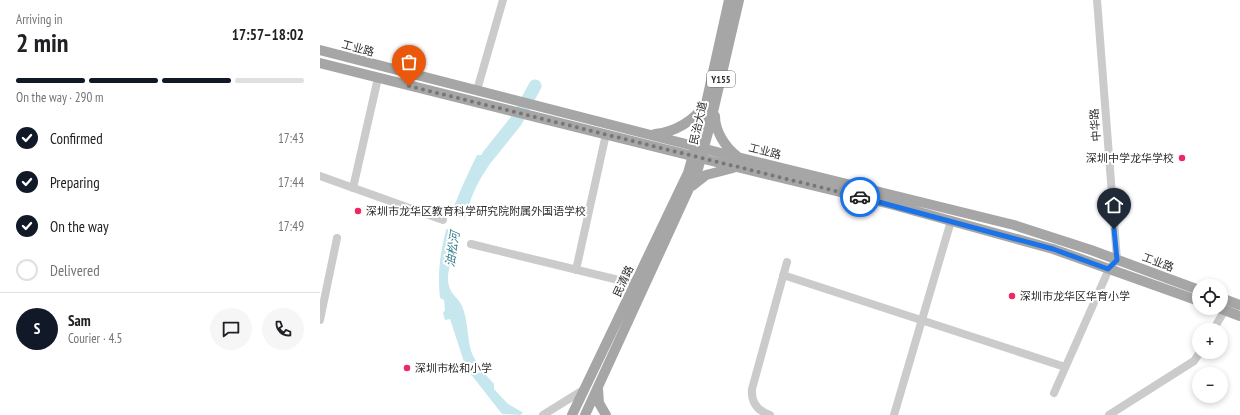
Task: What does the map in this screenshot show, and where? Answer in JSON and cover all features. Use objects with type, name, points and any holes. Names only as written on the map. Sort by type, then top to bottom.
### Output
[{"type":"main road","name":"民治大道","points":[[697,158],[710,103],[729,0]]},
{"type":"main road","name":"民治大道","points":[[710,103],[739,0]]},
{"type":"main road","name":"工业路","points":[[320,50],[646,134],[1007,224],[1053,238],[1192,287]]},
{"type":"main road","name":"工业路","points":[[320,63],[697,158],[890,204],[1053,249],[1192,299]]},
{"type":"main road","points":[[646,134],[660,133],[676,129],[710,103],[721,137],[731,152],[739,157]]},
{"type":"main road","name":"民清路","points":[[585,415],[690,188],[697,158]]},
{"type":"main road","name":"民清路","points":[[572,415],[688,173],[697,158]]},
{"type":"main road","points":[[690,188],[706,175],[720,170],[736,167]]},
{"type":"main road","points":[[1228,301],[1240,305]]},
{"type":"main road","points":[[1228,311],[1240,316]]},
{"type":"main road","points":[[599,385],[599,403],[606,415]]},
{"type":"street","points":[[477,90],[503,0]]},
{"type":"street","name":"中华路","points":[[1097,0],[1117,260]]},
{"type":"street","points":[[352,188],[378,78]]},
{"type":"street","points":[[576,270],[606,134]]},
{"type":"street","points":[[320,176],[443,220]]},
{"type":"street","points":[[894,415],[951,221]]},
{"type":"street","points":[[320,320],[337,238]]},
{"type":"street","points":[[471,244],[635,284]]},
{"type":"street","points":[[1054,393],[1108,269],[1117,260]]},
{"type":"street","points":[[770,415],[761,411],[755,405],[752,398],[752,389],[787,262]]},
{"type":"street","points":[[783,274],[1065,367]]},
{"type":"street","points":[[1109,415],[1195,359]]},
{"type":"street","points":[[543,415],[585,388]]},
{"type":"water","points":[[495,138],[503,146],[477,185],[471,199],[449,268],[448,283],[451,291],[461,304],[464,311],[471,351],[475,360],[494,384],[494,389],[508,404],[523,413],[520,415],[502,414],[466,368],[450,319],[445,320],[443,313],[445,310],[444,300],[440,298],[440,260],[443,242],[454,206],[477,155],[483,155]]},
{"type":"pier","points":[[449,213],[466,219],[462,234],[444,228]]},
{"type":"waterway","name":"油松河","points":[[488,156],[516,121],[535,86]]},
{"type":"way so far","points":[[409,86],[860,197]]},
{"type":"place","name":"深圳中学龙华学校","points":[[1182,158]]},
{"type":"place","name":"深圳市龙华区教育科学研究院附属外国语学校","points":[[358,211]]},
{"type":"place","name":"深圳市龙华区华育小学","points":[[1012,296]]},
{"type":"place","name":"深圳市松和小学","points":[[407,368]]},
{"type":"route","points":[[860,197],[1053,249],[1108,269],[1117,260],[1114,229]]}]
